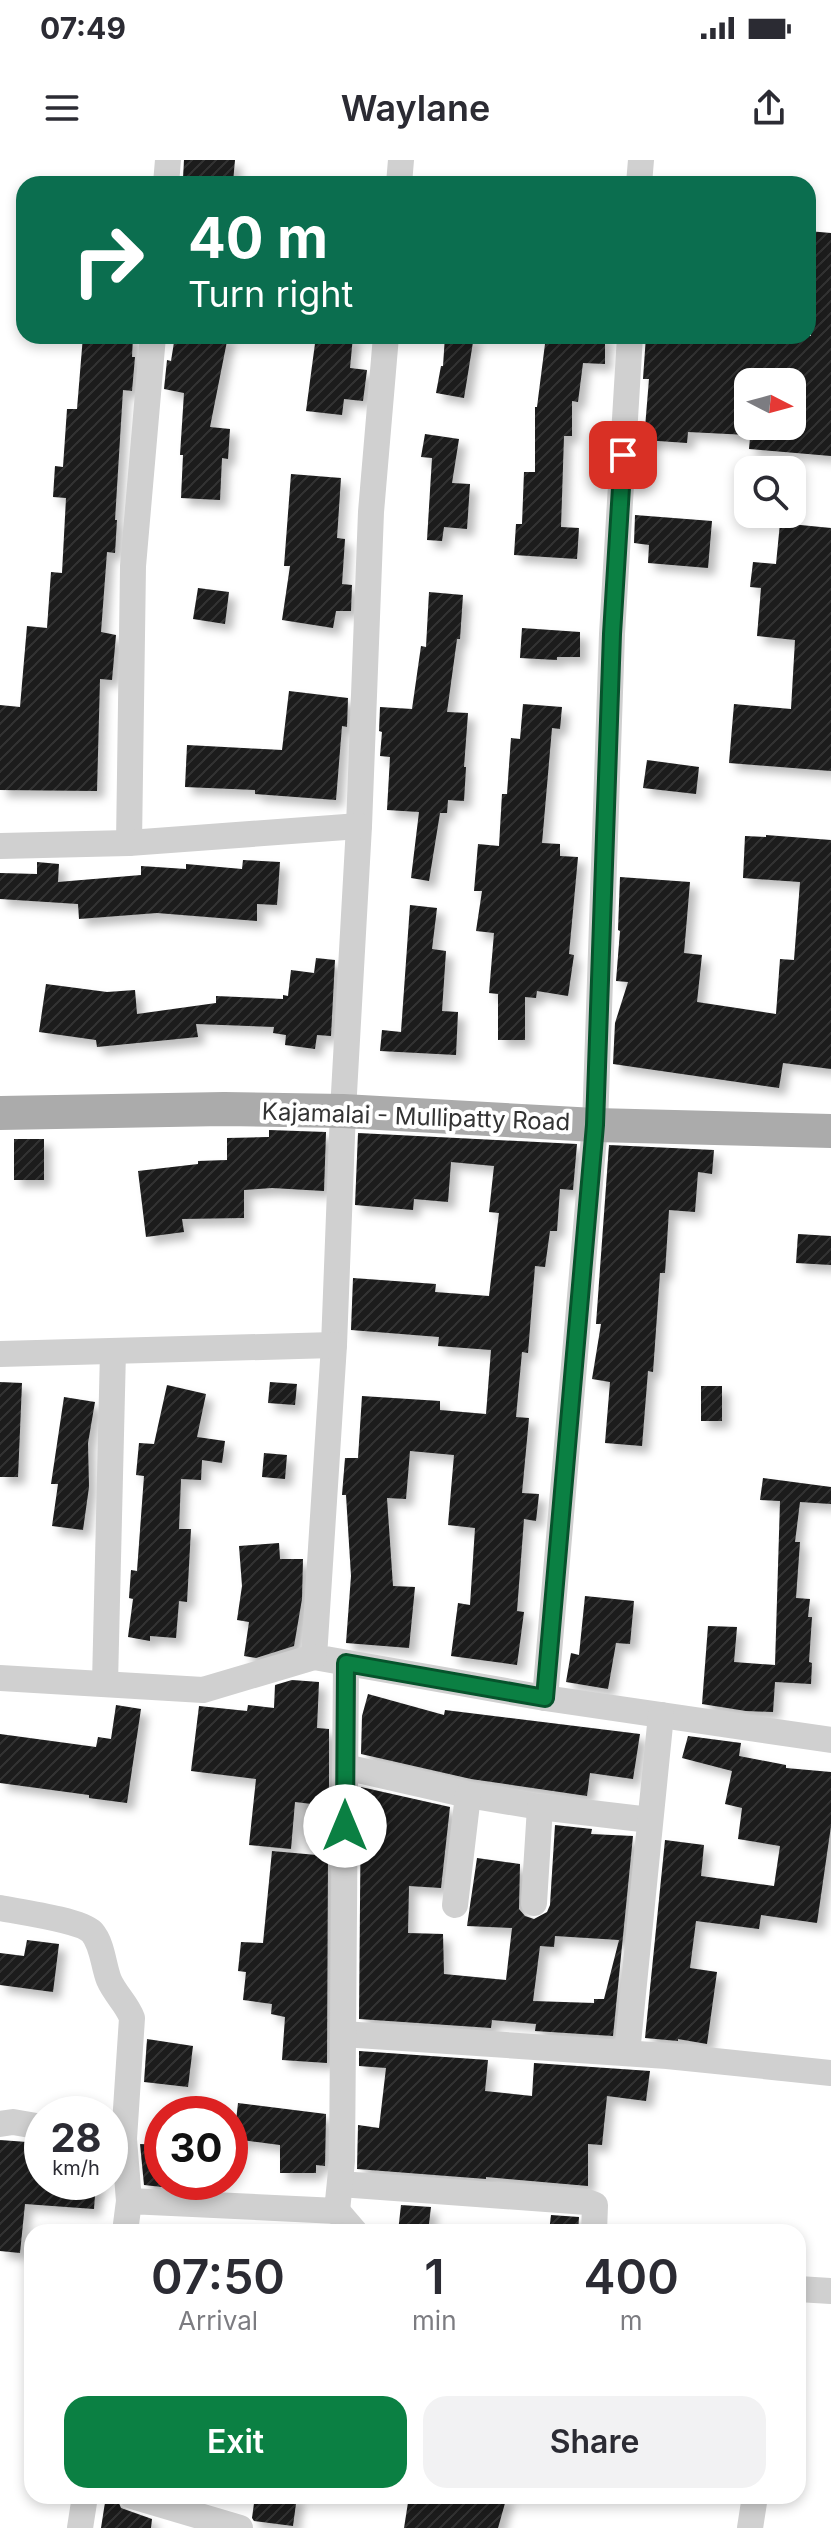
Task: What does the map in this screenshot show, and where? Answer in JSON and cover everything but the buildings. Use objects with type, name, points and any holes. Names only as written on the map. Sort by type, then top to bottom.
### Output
[{"type":"main road","name":"Kajamalai - Mullipatty Road","points":[[0,1113],[224,1109],[343,1111],[595,1125],[831,1131]]},
{"type":"street","points":[[129,843],[133,566],[152,344]]},
{"type":"street","points":[[314,1657],[334,1345],[371,512],[385,344]]},
{"type":"street","points":[[545,1698],[595,1125],[612,634],[630,344]]},
{"type":"street","points":[[0,846],[129,843],[359,826]]},
{"type":"street","points":[[0,1354],[334,1345]]},
{"type":"street","points":[[105,1683],[113,1351]]},
{"type":"street","points":[[0,1678],[203,1690],[314,1657],[545,1698],[819,1738],[831,1763]]},
{"type":"street","points":[[337,2211],[342,2161],[346,1663]]},
{"type":"street","points":[[627,2053],[661,1715]]},
{"type":"street","points":[[345,1767],[468,1795],[650,1820]]},
{"type":"street","points":[[455,1905],[468,1795]]},
{"type":"street","points":[[534,1903],[540,1807]]},
{"type":"street","points":[[0,1908],[77,1924],[91,1931],[98,1942],[115,1992],[129,2009],[132,2018],[122,2096]]},
{"type":"street","points":[[343,2034],[627,2053],[831,2073]]},
{"type":"street","points":[[0,2124],[24,2124]]},
{"type":"street","points":[[340,2184],[587,2202],[595,2205],[594,2224]]},
{"type":"street","points":[[126,2224],[128,2196]]},
{"type":"street","points":[[129,2201],[337,2211],[348,2224]]},
{"type":"street","points":[[806,2289],[831,2291]]},
{"type":"street","points":[[80,2528],[84,2504]]},
{"type":"street","points":[[159,2504],[240,2528]]},
{"type":"street","points":[[750,2528],[754,2504]]},
{"type":"route","points":[[345,1826],[346,1663],[545,1698],[595,1125],[612,634],[623,455]]}]
